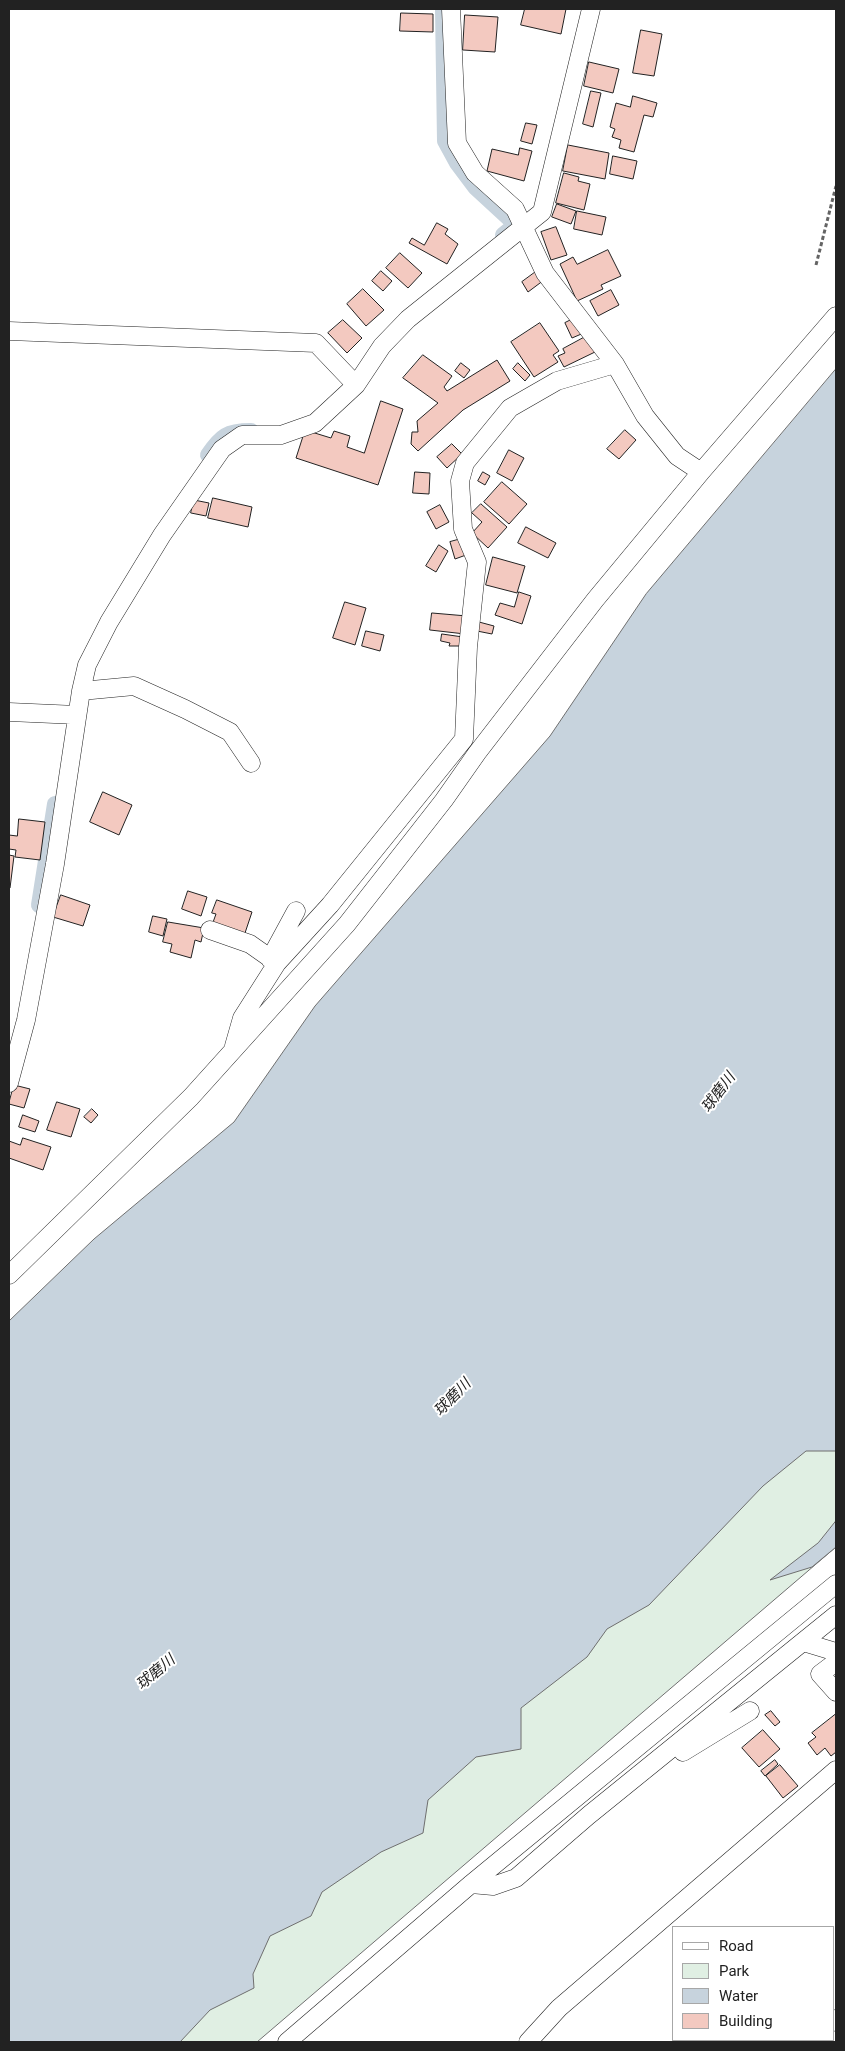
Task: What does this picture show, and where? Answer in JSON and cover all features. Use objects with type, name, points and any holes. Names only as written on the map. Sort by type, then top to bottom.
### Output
[{"type":"street","points":[[451,9],[457,143],[475,172],[515,209],[545,272],[614,364],[644,416],[677,456],[701,472]]},
{"type":"street","points":[[9,1083],[26,1020],[54,874],[81,690],[87,665],[109,622],[162,535],[222,449],[242,435],[281,434],[315,423],[356,385],[382,346],[408,319],[542,212],[591,9]]},
{"type":"street","points":[[9,1275],[190,1096],[347,924],[444,800],[477,753],[595,600],[701,472],[836,316]]},
{"type":"street","points":[[9,331],[316,343],[356,385]]},
{"type":"street","points":[[274,961],[330,905],[464,739],[468,647],[477,562],[463,529],[460,481],[465,463],[510,408],[557,381],[614,364]]},
{"type":"street","points":[[81,690],[134,686],[230,732],[251,762]]},
{"type":"street","points":[[9,712],[77,715]]},
{"type":"street","points":[[233,1049],[242,1018],[274,961],[296,911]]},
{"type":"street","points":[[210,930],[250,944],[274,961]]},
{"type":"street","points":[[287,2042],[470,1884],[836,1584]]},
{"type":"street","points":[[470,1884],[493,1886],[516,1878],[836,1615]]},
{"type":"street","points":[[803,1642],[836,1652]]},
{"type":"street","points":[[836,1662],[820,1674],[836,1692]]},
{"type":"street","points":[[670,1750],[682,1753],[750,1711]]},
{"type":"street","points":[[537,2039],[559,2008],[836,1770]]},
{"type":"path","points":[[816,265],[836,186]]},
{"type":"green space","points":[[836,1326],[836,1547],[257,2042],[84,2042]]},
{"type":"water","name":"球磨川","points":[[836,369],[836,1451],[806,1451],[763,1486],[649,1605],[607,1629],[587,1657],[521,1708],[521,1749],[476,1757],[428,1800],[423,1833],[381,1852],[322,1892],[311,1916],[270,1936],[253,1974],[254,1988],[210,2010],[180,2042],[9,2042],[9,1321],[94,1239],[234,1122],[315,1006],[550,736],[646,594]]},
{"type":"water","points":[[836,1521],[836,1547],[812,1567],[770,1580],[818,1543]]},
{"type":"building","points":[[525,9],[566,9],[561,34],[521,25]]},
{"type":"building","points":[[401,13],[433,14],[433,32],[400,31]]},
{"type":"building","points":[[465,15],[498,17],[495,52],[463,50]]},
{"type":"building","points":[[641,30],[662,34],[654,76],[633,73]]},
{"type":"building","points":[[589,62],[619,69],[613,93],[584,86]]},
{"type":"building","points":[[591,91],[601,93],[593,127],[583,124]]},
{"type":"building","points":[[633,96],[657,103],[653,117],[644,115],[634,152],[619,148],[621,140],[612,137],[615,129],[610,127],[616,103],[630,107]]},
{"type":"building","points":[[526,123],[537,125],[532,144],[521,141]]},
{"type":"building","points":[[568,145],[609,153],[605,179],[563,171]]},
{"type":"building","points":[[520,148],[532,151],[524,181],[487,171],[492,149],[518,155]]},
{"type":"building","points":[[613,156],[637,161],[633,179],[610,174]]},
{"type":"building","points":[[564,173],[579,177],[578,181],[590,184],[584,210],[556,203]]},
{"type":"building","points":[[557,204],[576,211],[571,224],[552,217]]},
{"type":"building","points":[[577,211],[606,217],[602,235],[574,229]]},
{"type":"building","points":[[437,223],[448,229],[445,234],[458,244],[447,264],[409,243],[412,238],[424,245]]},
{"type":"building","points":[[556,227],[567,255],[551,260],[541,232]]},
{"type":"building","points":[[608,250],[621,276],[601,285],[603,289],[577,301],[560,264],[573,257],[577,264]]},
{"type":"building","points":[[400,253],[422,273],[408,288],[386,268]]},
{"type":"building","points":[[381,271],[392,281],[383,291],[372,281]]},
{"type":"building","points":[[537,271],[544,280],[528,292],[522,282]]},
{"type":"building","points":[[363,289],[384,310],[366,326],[347,304]]},
{"type":"building","points":[[611,290],[619,305],[598,316],[590,301]]},
{"type":"building","points":[[579,316],[586,332],[572,338],[565,323]]},
{"type":"building","points":[[343,320],[362,338],[347,353],[328,333]]},
{"type":"building","points":[[540,323],[559,351],[553,355],[558,362],[534,377],[511,342]]},
{"type":"building","points":[[587,336],[595,352],[564,367],[558,356],[565,353],[563,349]]},
{"type":"building","points":[[423,355],[452,376],[444,387],[447,391],[497,360],[510,381],[463,410],[418,451],[411,444],[412,432],[418,432],[417,421],[438,403],[403,378]]},
{"type":"building","points":[[461,363],[470,370],[464,378],[455,371]]},
{"type":"building","points":[[518,363],[530,375],[525,381],[513,369]]},
{"type":"building","points":[[381,401],[403,409],[378,485],[296,458],[305,430],[331,438],[334,431],[350,436],[347,447],[364,453]]},
{"type":"building","points":[[625,430],[636,440],[619,459],[607,449]]},
{"type":"building","points":[[452,444],[462,454],[447,468],[437,457]]},
{"type":"building","points":[[509,450],[524,458],[512,481],[497,473]]},
{"type":"building","points":[[415,472],[430,473],[429,494],[413,493]]},
{"type":"building","points":[[483,472],[490,476],[485,485],[478,481]]},
{"type":"building","points":[[502,482],[527,504],[509,524],[484,502]]},
{"type":"building","points":[[213,498],[252,507],[248,527],[208,518]]},
{"type":"building","points":[[194,500],[209,503],[206,516],[191,513]]},
{"type":"building","points":[[481,504],[507,527],[488,548],[472,533],[482,522],[472,513]]},
{"type":"building","points":[[440,505],[449,522],[436,529],[427,512]]},
{"type":"building","points":[[526,527],[556,543],[548,558],[518,543]]},
{"type":"building","points":[[461,539],[466,555],[455,559],[450,542]]},
{"type":"building","points":[[439,545],[448,551],[436,572],[426,566]]},
{"type":"building","points":[[493,557],[525,566],[517,593],[486,585]]},
{"type":"building","points":[[519,592],[531,596],[522,624],[495,615],[500,603],[514,607]]},
{"type":"building","points":[[345,602],[366,608],[355,645],[333,638]]},
{"type":"building","points":[[432,613],[467,616],[465,634],[430,630]]},
{"type":"building","points":[[479,622],[494,626],[492,634],[477,631]]},
{"type":"building","points":[[366,631],[384,635],[380,651],[362,646]]},
{"type":"building","points":[[442,634],[463,637],[462,646],[449,646],[450,643],[441,641]]},
{"type":"building","points":[[103,792],[132,805],[119,835],[90,822]]},
{"type":"building","points":[[19,819],[45,822],[40,860],[15,857],[16,850],[9,849],[9,835],[17,836]]},
{"type":"building","points":[[9,855],[14,856],[10,888],[9,888]]},
{"type":"building","points":[[188,891],[207,897],[201,916],[182,909]]},
{"type":"building","points":[[61,895],[90,905],[83,926],[53,917]]},
{"type":"building","points":[[217,900],[252,912],[244,936],[212,925],[216,914],[212,913]]},
{"type":"building","points":[[153,916],[167,919],[163,936],[149,932]]},
{"type":"building","points":[[168,922],[204,928],[201,942],[195,940],[191,958],[170,952],[172,944],[163,942]]},
{"type":"building","points":[[14,1085],[30,1089],[24,1108],[9,1104]]},
{"type":"building","points":[[57,1102],[80,1109],[71,1137],[47,1130]]},
{"type":"building","points":[[92,1109],[98,1115],[91,1123],[84,1117]]},
{"type":"building","points":[[23,1115],[39,1121],[35,1132],[19,1127]]},
{"type":"building","points":[[23,1138],[51,1147],[43,1170],[9,1158],[9,1141],[20,1145]]},
{"type":"building","points":[[771,1711],[780,1722],[775,1726],[765,1715]]},
{"type":"building","points":[[836,1714],[836,1752],[831,1756],[825,1748],[817,1755],[808,1743],[816,1737],[812,1733]]},
{"type":"building","points":[[763,1730],[780,1749],[759,1767],[742,1748]]},
{"type":"building","points":[[775,1760],[778,1764],[765,1776],[761,1771]]},
{"type":"building","points":[[780,1765],[798,1786],[783,1798],[766,1776]]},
{"type":"waterway","points":[[443,9],[445,141],[457,163],[475,187],[513,222],[514,226],[503,235]]},
{"type":"waterway","points":[[208,455],[225,436],[236,432],[251,431]]},
{"type":"waterway","points":[[39,905],[55,804]]}]
